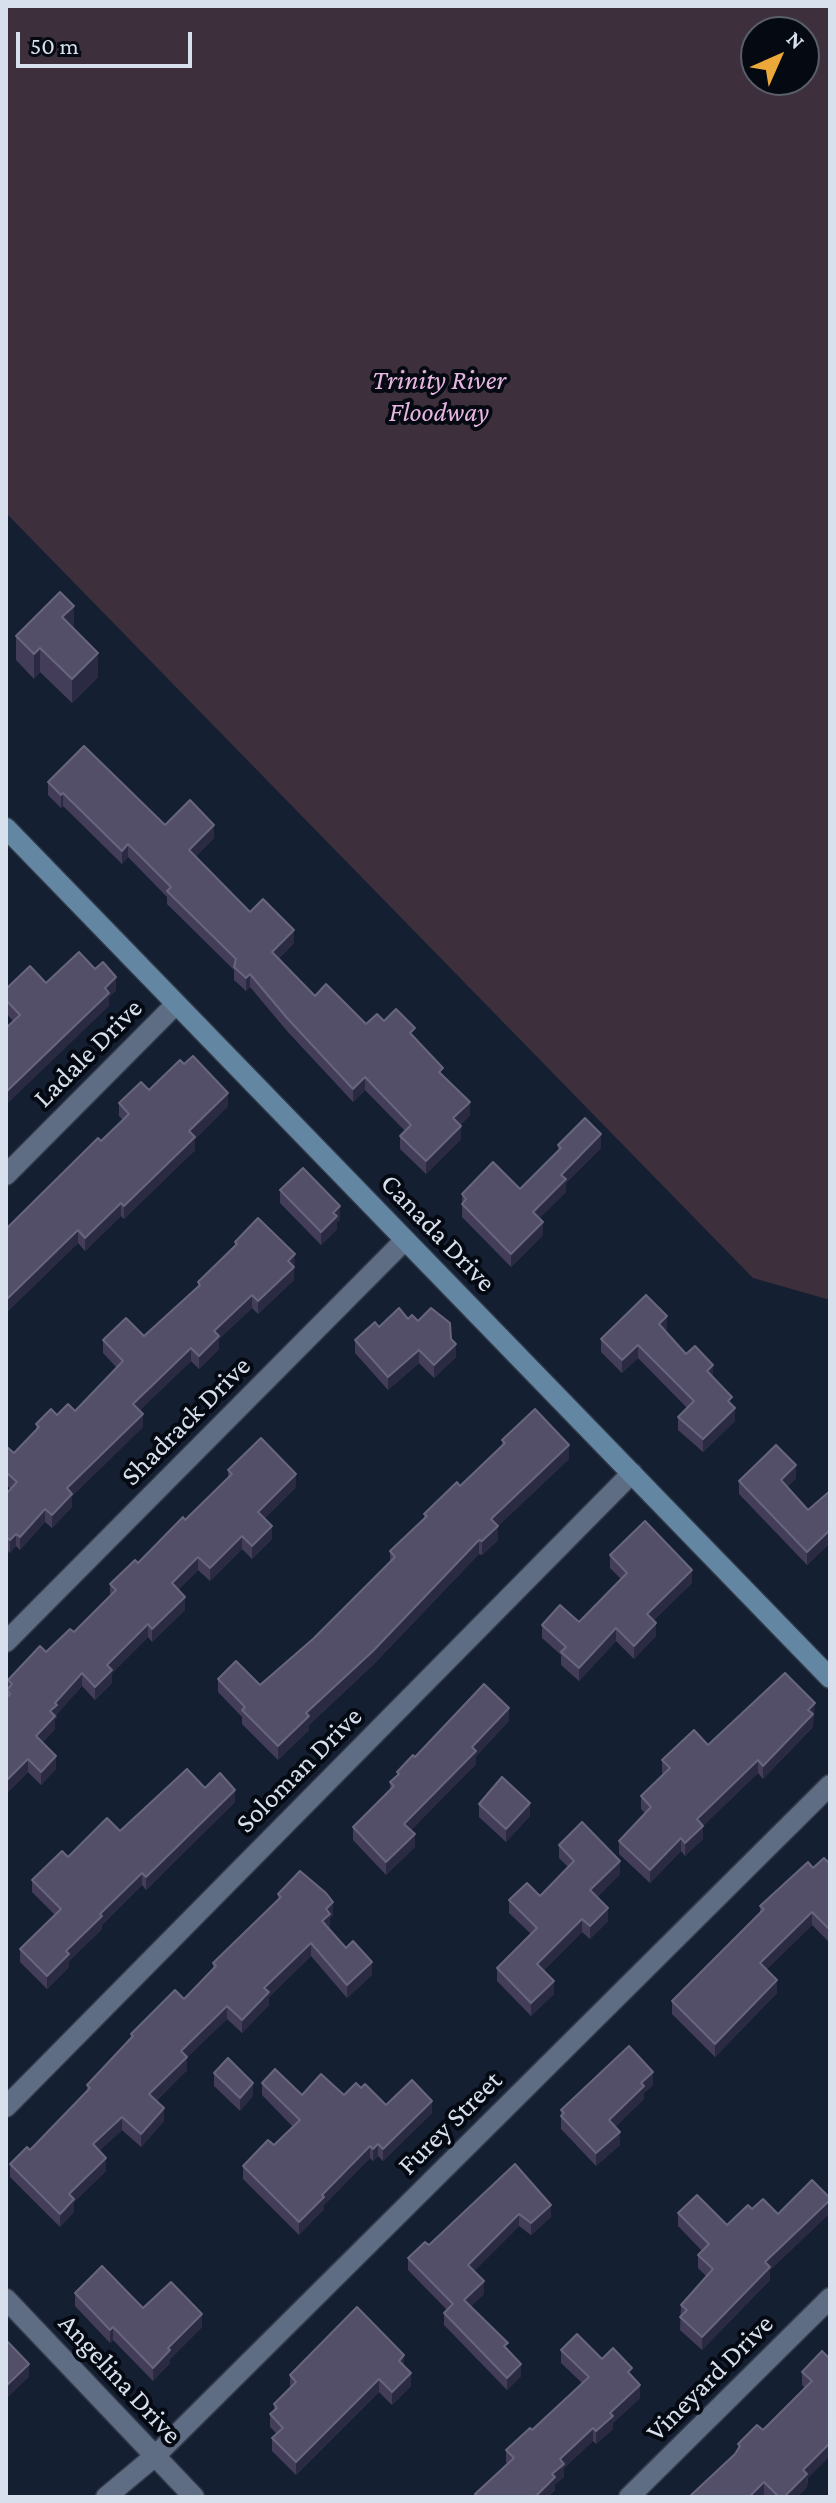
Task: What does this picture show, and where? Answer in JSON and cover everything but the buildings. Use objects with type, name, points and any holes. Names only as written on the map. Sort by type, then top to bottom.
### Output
[{"type":"street","name":"Canada Drive","points":[[6,828],[830,1678]]},
{"type":"street","name":"Ladale Drive","points":[[6,1175],[176,1004]]},
{"type":"street","name":"Shadrack Drive","points":[[6,1642],[405,1240]]},
{"type":"street","name":"Soloman Drive","points":[[6,2107],[632,1473]]},
{"type":"street","name":"Furey Street","points":[[106,2497],[155,2456],[830,1785]]},
{"type":"street","name":"Vineyard Drive","points":[[629,2497],[830,2298]]},
{"type":"street","name":"Angelina Drive","points":[[6,2299],[194,2497]]},
{"type":"green space","name":"Trinity River Floodway","points":[[6,6],[830,6],[830,1300],[753,1278],[6,513]]}]
